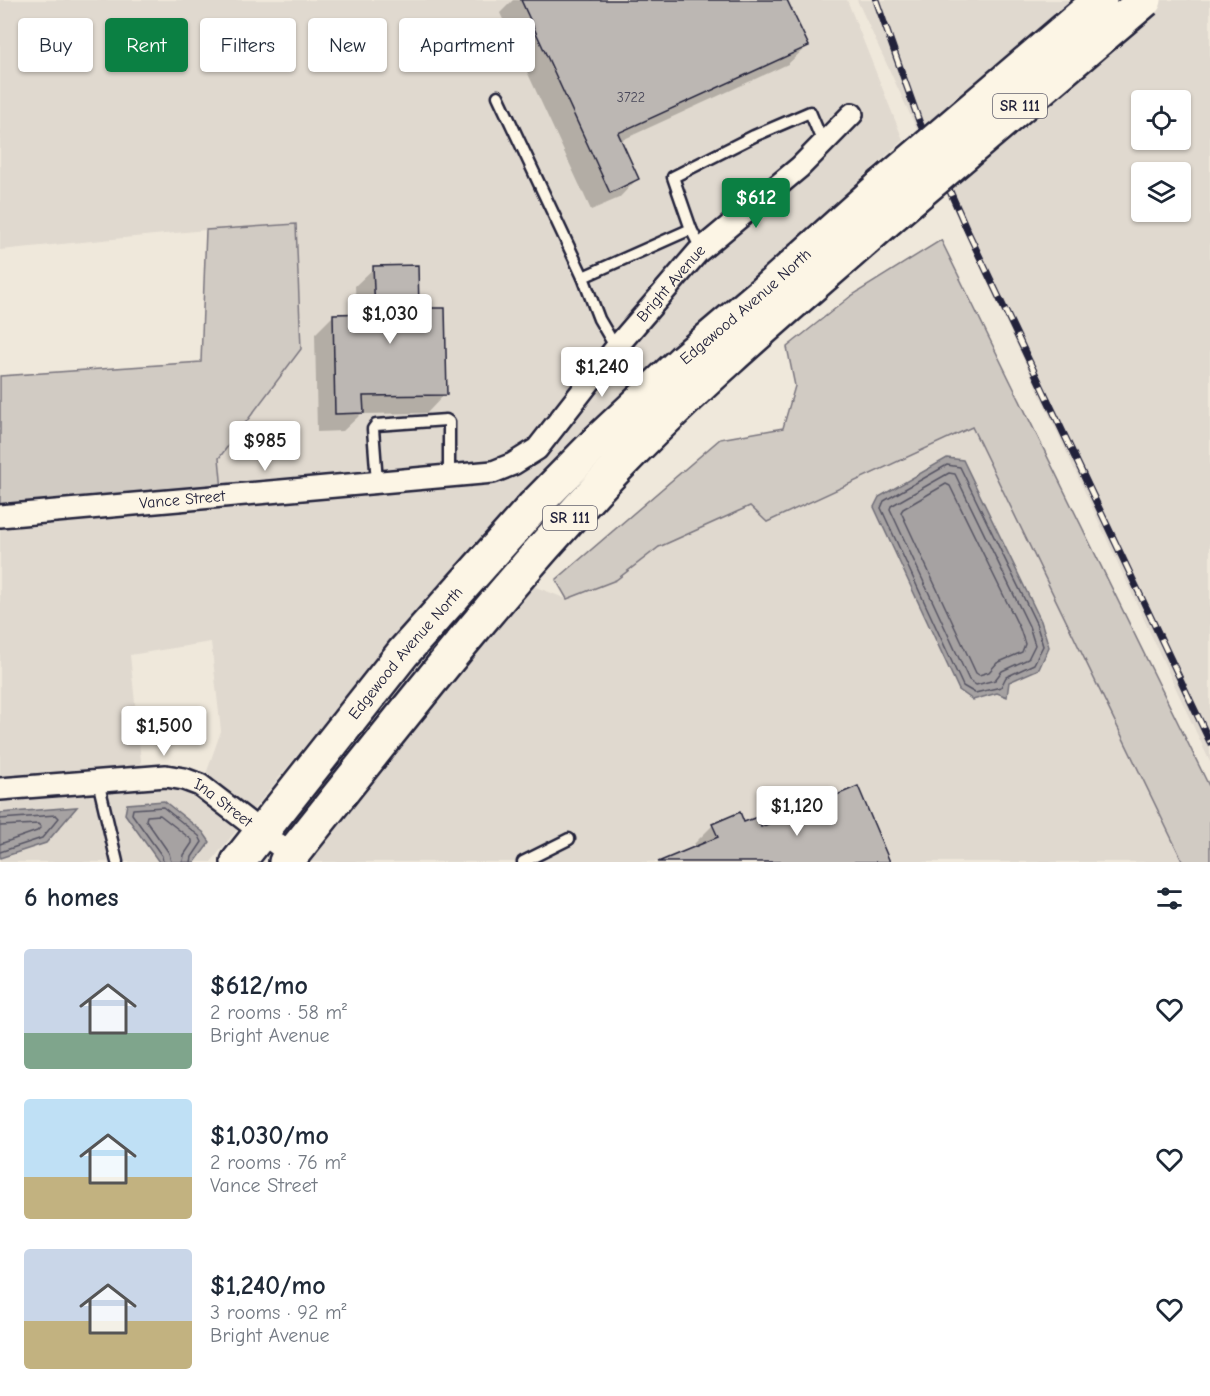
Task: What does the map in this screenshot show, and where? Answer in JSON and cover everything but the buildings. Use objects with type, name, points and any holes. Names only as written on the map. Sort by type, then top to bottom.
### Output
[{"type":"main road","name":"Edgewood Avenue North","points":[[292,860],[460,644],[561,527],[633,450],[889,199],[1100,0]]},
{"type":"main road","name":"Edgewood Avenue North","points":[[238,862],[403,653],[534,506],[598,441],[683,361],[763,293],[889,199],[1145,0]]},
{"type":"street","name":"Bright Avenue","points":[[537,449],[616,348],[701,249],[800,167],[852,114]]},
{"type":"street","name":"Vance Street","points":[[0,516],[493,472],[513,465],[537,449]]},
{"type":"street","name":"Ina Street","points":[[0,789],[166,776],[184,779],[200,785],[262,832],[292,860]]},
{"type":"lane","points":[[498,96],[583,277],[599,319],[616,348]]},
{"type":"lane","points":[[701,249],[691,229],[673,177],[754,136],[810,112],[824,143]]},
{"type":"lane","points":[[583,277],[691,229]]},
{"type":"lane","points":[[377,482],[373,429],[376,425],[446,420],[448,422],[449,475]]},
{"type":"lane","points":[[98,781],[117,862]]},
{"type":"lane","points":[[523,862],[569,839]]},
{"type":"shaded area","points":[[0,0],[847,0],[903,140],[623,398],[543,480],[366,670],[211,862],[0,862],[0,508],[219,458],[301,349],[295,224],[206,230],[0,250]],"holes":[[[211,642],[221,731],[197,800],[177,787],[144,789],[130,655]]]},
{"type":"shaded area","points":[[857,0],[1210,0],[1210,762]]},
{"type":"shaded area","points":[[296,224],[301,349],[219,458],[222,490],[0,508],[0,376],[201,362],[206,230]]},
{"type":"shaded area","points":[[941,240],[1210,788],[1210,862],[1183,862],[972,427],[767,522],[750,506],[659,547],[616,580],[567,599],[556,580],[720,439],[783,428],[795,386],[787,347],[851,296]]},
{"type":"shaded area","points":[[972,427],[1183,862],[309,862],[412,734],[435,696],[528,584],[567,599],[616,580],[659,547],[751,505],[768,522]]},
{"type":"water","points":[[947,458],[963,460],[1041,621],[1049,647],[1039,669],[1009,682],[1007,697],[997,693],[973,700],[959,690],[874,507],[879,497]]},
{"type":"water","points":[[164,801],[203,832],[210,842],[195,862],[159,862],[125,814],[127,804]]},
{"type":"water","points":[[77,807],[46,843],[0,858],[0,813]]},
{"type":"railway","points":[[876,0],[919,121],[968,232],[1210,742]]}]
